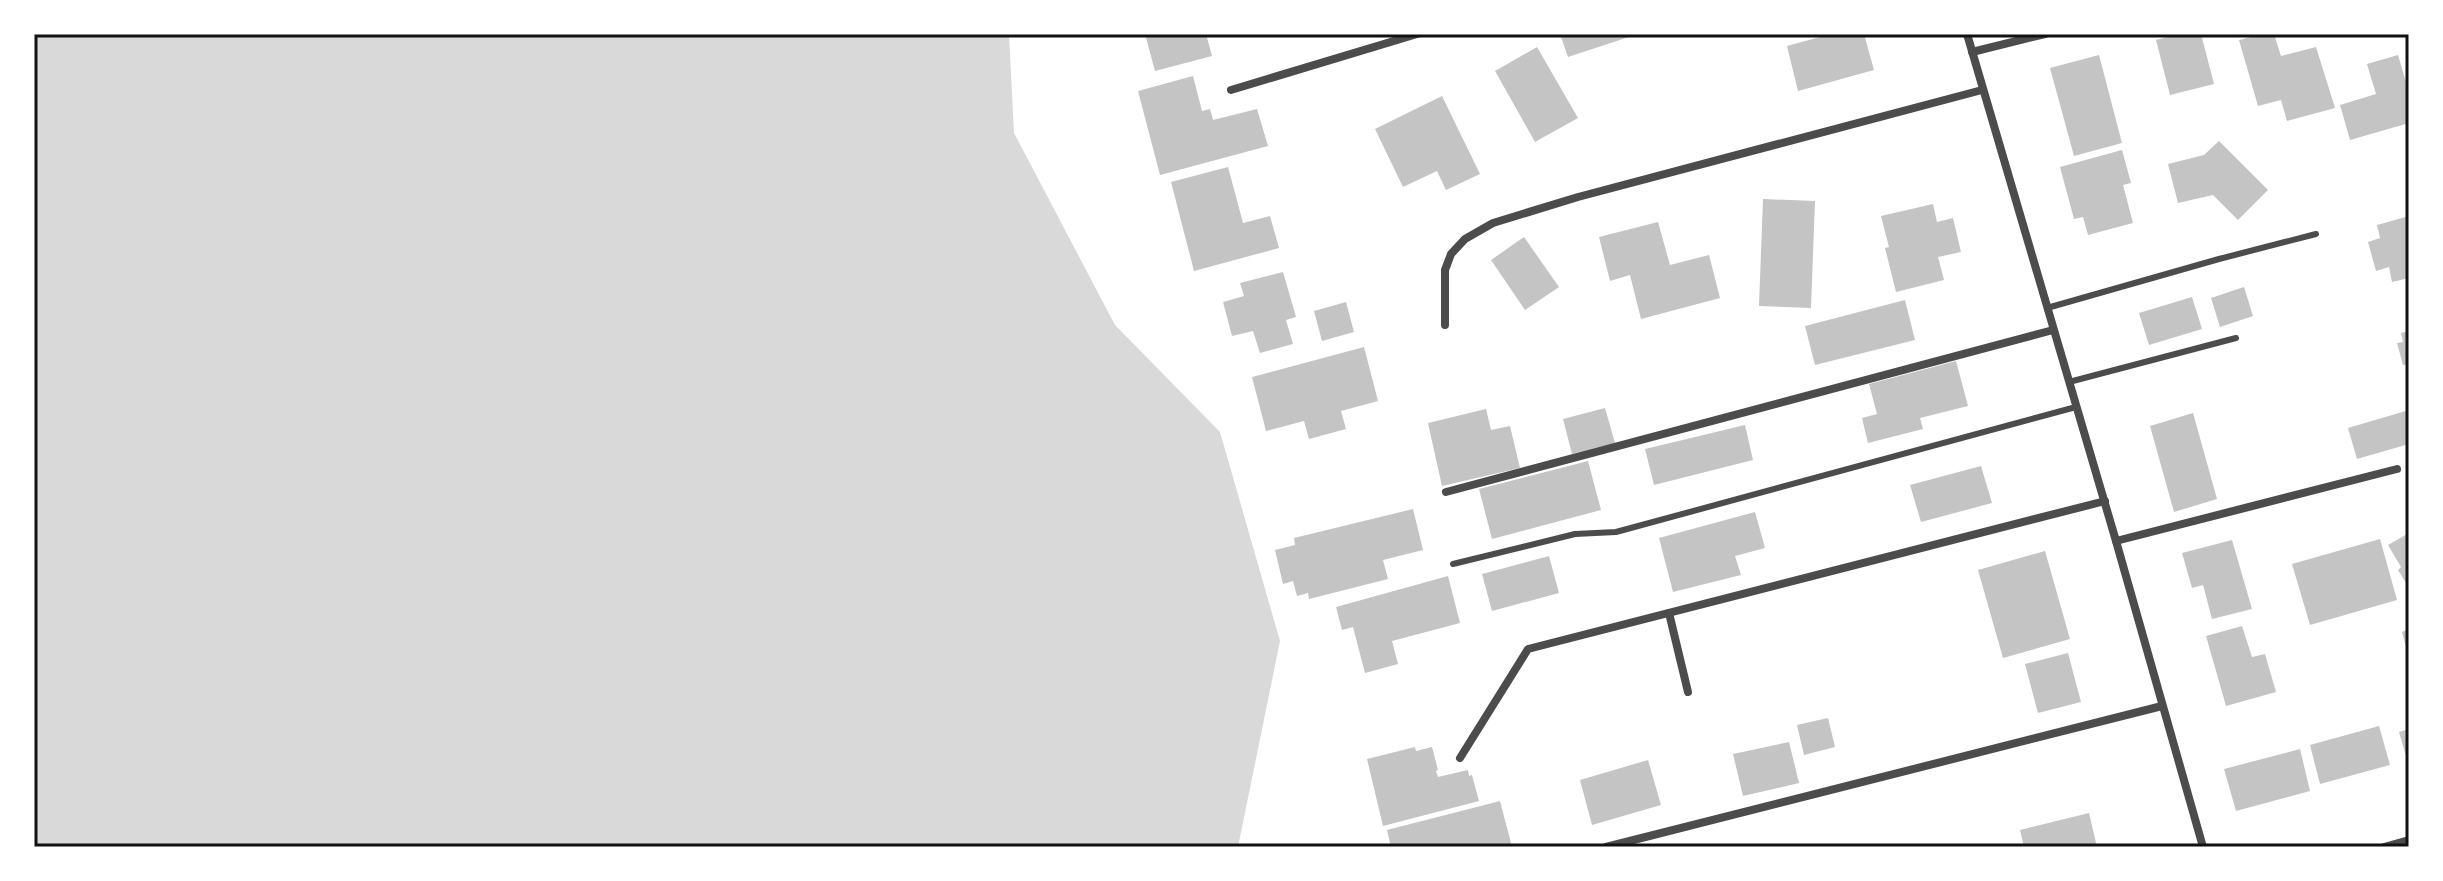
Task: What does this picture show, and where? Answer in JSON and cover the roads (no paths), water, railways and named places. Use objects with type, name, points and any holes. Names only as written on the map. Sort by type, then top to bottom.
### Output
[{"type":"street","points":[[1231,90],[1417,34]]},
{"type":"street","points":[[1967,34],[2203,847]]},
{"type":"street","points":[[1972,52],[2045,34]]},
{"type":"street","points":[[1445,325],[1445,270],[1451,254],[1465,239],[1493,223],[1578,197],[1982,90]]},
{"type":"street","points":[[1446,492],[2053,330]]},
{"type":"street","points":[[2116,541],[2397,469]]},
{"type":"street","points":[[1460,758],[1528,649],[2105,501]]},
{"type":"street","points":[[1669,613],[1688,692]]},
{"type":"street","points":[[1606,847],[2162,706]]},
{"type":"street","points":[[2384,847],[2409,840]]},
{"type":"lane","points":[[2047,308],[2316,234]]},
{"type":"lane","points":[[2069,382],[2236,338]]},
{"type":"lane","points":[[1453,564],[1575,534],[1616,532],[2076,407]]}]
